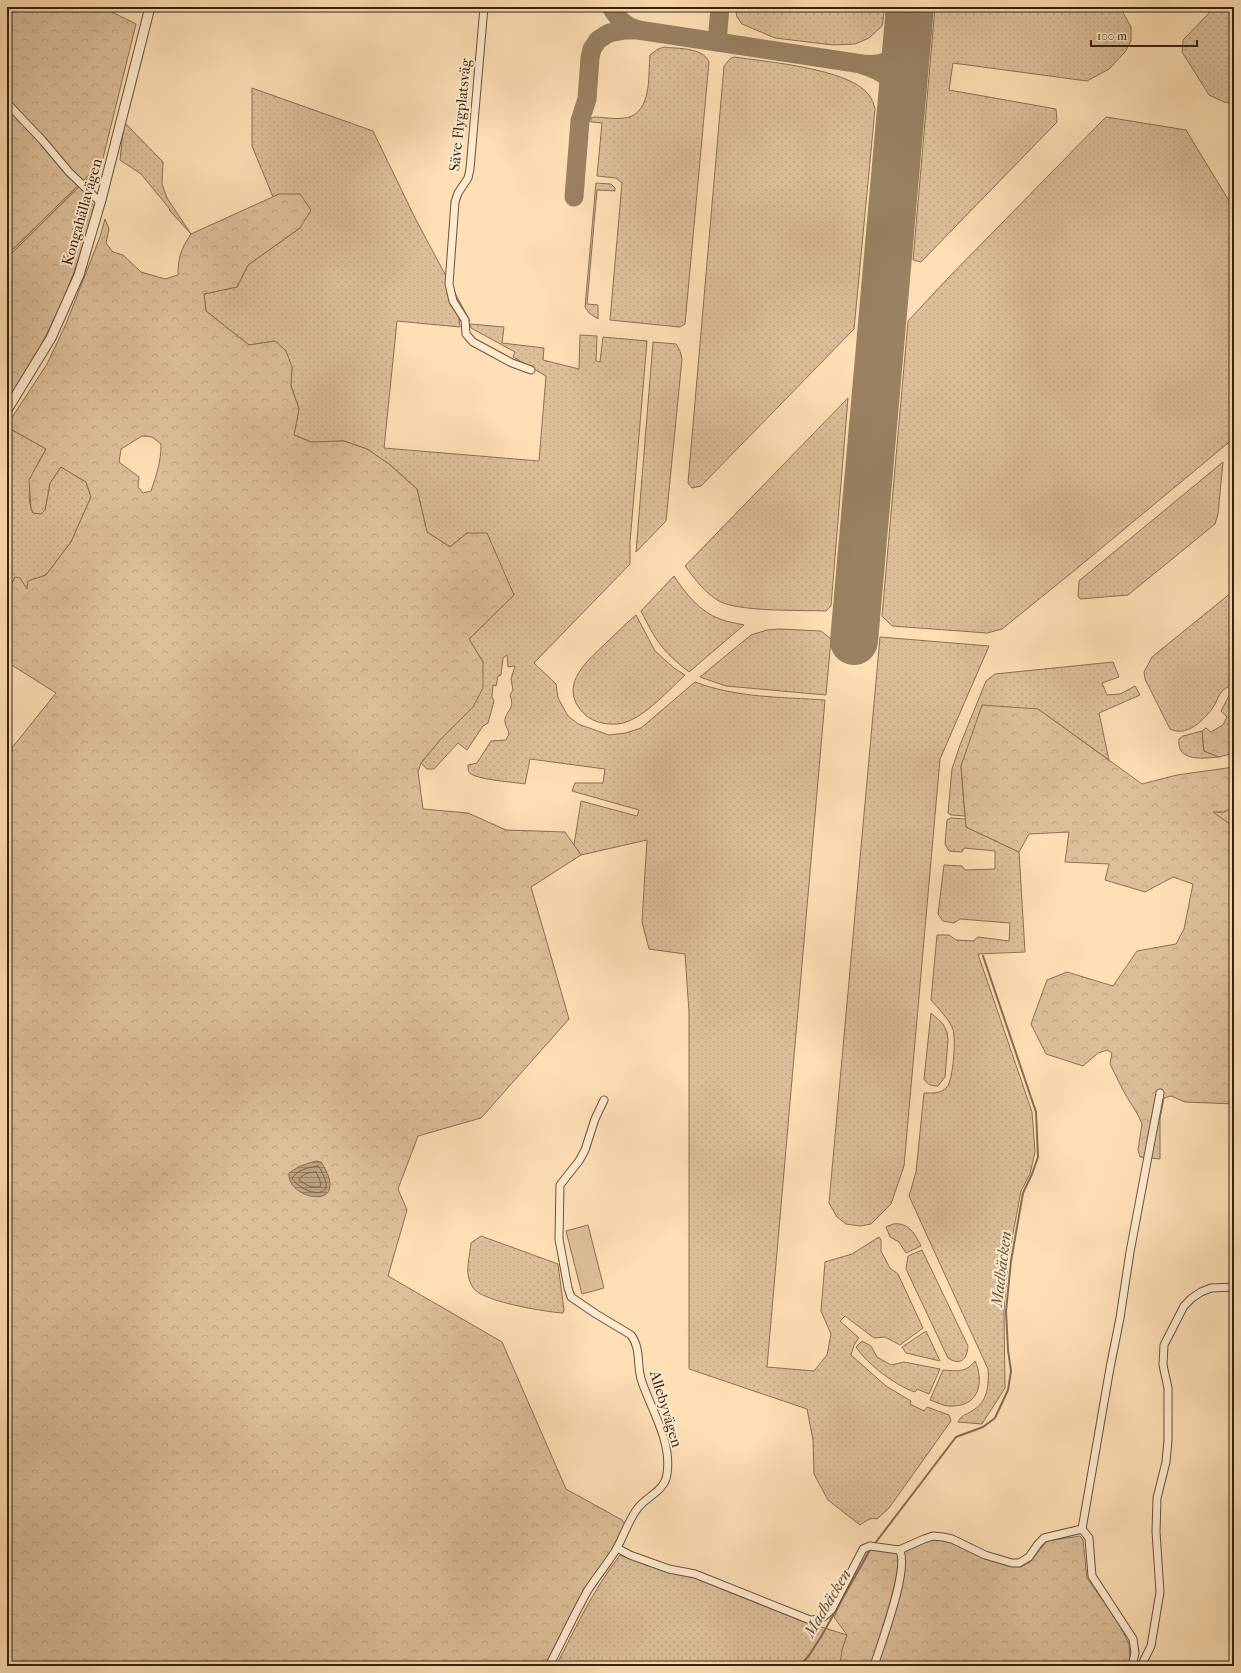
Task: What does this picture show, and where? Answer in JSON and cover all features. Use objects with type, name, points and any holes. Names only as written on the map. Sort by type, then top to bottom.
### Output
[{"type":"street","name":"Kongahällavägen","points":[[7,410],[35,366],[64,312],[79,275],[101,200],[150,7]]},
{"type":"street","name":"Säve Flygplatsväg","points":[[484,7],[470,173],[458,193],[455,202],[449,284],[453,301],[465,320],[466,334],[469,338],[473,342],[512,363],[532,370]]},
{"type":"street","points":[[7,103],[43,141],[69,172],[98,200],[101,200]]},
{"type":"street","points":[[1135,1666],[1133,1639],[1092,1576],[1089,1538],[1082,1529],[1120,1318],[1130,1252],[1160,1093]]},
{"type":"street","name":"Allebyvägen","points":[[549,1666],[585,1595],[617,1548],[637,1508],[658,1492],[667,1478],[668,1467],[662,1430],[640,1378],[638,1352],[635,1341],[631,1336],[571,1297],[560,1244],[560,1185],[579,1161],[585,1150],[595,1118],[604,1100]]},
{"type":"street","points":[[1135,1666],[1151,1646],[1160,1592],[1156,1532],[1157,1498],[1168,1452],[1168,1388],[1162,1365],[1164,1345],[1184,1306],[1192,1298],[1212,1288],[1234,1287]]},
{"type":"street","points":[[617,1548],[630,1555],[669,1569],[695,1574],[810,1620],[818,1620],[827,1616],[832,1609],[863,1548],[870,1546],[898,1550],[932,1536],[943,1537],[952,1539],[985,1555],[1012,1563],[1019,1563],[1029,1557],[1044,1538],[1082,1529]]},
{"type":"street","points":[[874,1666],[895,1599],[902,1561],[898,1550]]},
{"type":"green space","points":[[7,7],[102,7],[136,24],[102,162],[7,255]]},
{"type":"green space","points":[[735,7],[885,7],[882,26],[869,38],[855,44],[833,45],[775,38],[742,24],[737,17]]},
{"type":"green space","points":[[935,7],[1120,7],[1131,27],[1131,41],[1125,52],[1109,69],[1087,81],[953,63],[949,90],[1056,109],[1057,122],[921,262],[913,260]]},
{"type":"green space","points":[[1215,7],[1234,7],[1234,103],[1224,102],[1209,95],[1182,52],[1183,40]]},
{"type":"green space","points":[[664,47],[696,51],[706,57],[709,62],[685,324],[680,327],[610,320],[622,183],[616,178],[597,176],[602,123],[591,122],[591,118],[594,117],[623,118],[632,116],[638,111],[643,105],[648,88],[650,55],[658,49]]},
{"type":"green space","points":[[734,57],[786,64],[826,72],[844,78],[859,86],[869,95],[873,102],[875,109],[854,329],[701,486],[692,488],[688,483],[724,66]]},
{"type":"green space","points":[[252,88],[373,131],[415,218],[470,321],[459,319],[460,327],[397,321],[384,448],[539,461],[546,376],[513,357],[515,352],[471,328],[470,324],[504,327],[502,343],[544,348],[543,360],[579,369],[580,335],[597,336],[596,361],[600,362],[603,337],[647,341],[630,542],[630,564],[534,663],[556,684],[558,698],[568,716],[578,724],[609,735],[626,733],[641,728],[695,682],[743,694],[825,700],[767,1367],[814,1371],[827,1355],[831,1334],[821,1311],[825,1262],[852,1254],[879,1237],[881,1240],[881,1251],[890,1268],[898,1274],[923,1328],[900,1345],[885,1337],[874,1338],[845,1316],[840,1321],[859,1338],[854,1345],[851,1355],[886,1386],[911,1401],[910,1404],[924,1411],[927,1407],[949,1415],[951,1421],[889,1508],[877,1519],[870,1519],[860,1525],[828,1500],[814,1474],[813,1440],[807,1409],[689,1369],[689,1012],[685,954],[649,949],[642,922],[647,840],[581,855],[574,845],[581,801],[637,816],[639,810],[572,791],[575,783],[603,783],[605,769],[530,759],[525,784],[489,779],[470,773],[468,770],[468,765],[477,763],[491,741],[506,740],[509,734],[505,719],[512,703],[510,695],[513,690],[511,679],[515,666],[508,667],[507,655],[503,658],[501,675],[498,676],[496,686],[493,685],[492,697],[494,701],[488,723],[483,726],[467,750],[458,743],[434,769],[427,769],[421,763],[440,740],[483,662],[469,639],[514,595],[467,533],[450,547],[427,532],[417,489],[389,464],[367,449],[344,441],[311,442],[294,435],[299,409],[291,386],[292,367],[275,341],[249,345],[206,311],[204,294],[237,287],[248,265],[300,228],[279,194],[273,197],[252,146]]},
{"type":"green space","points":[[1106,117],[1186,130],[1234,209],[1234,438],[1002,629],[987,633],[892,626],[882,616],[908,321],[949,277]]},
{"type":"green space","points":[[124,122],[163,162],[162,184],[167,198],[191,234],[170,211],[141,174],[120,160]]},
{"type":"green space","points":[[102,162],[99,167],[7,258],[7,255]]},
{"type":"green space","points":[[99,167],[94,186],[87,194],[94,207],[85,240],[68,289],[37,352],[7,401],[7,258]]},
{"type":"green space","points":[[596,183],[611,184],[615,188],[615,191],[597,190],[587,304],[598,305],[598,319],[589,313],[585,307]]},
{"type":"green space","points":[[279,194],[300,194],[311,210],[300,228],[248,265],[237,287],[204,294],[206,311],[249,345],[275,341],[286,351],[292,367],[291,386],[299,409],[294,435],[311,442],[344,441],[367,449],[389,464],[417,489],[427,532],[450,547],[467,533],[487,533],[514,595],[469,639],[483,662],[483,688],[473,707],[440,740],[421,763],[418,772],[423,809],[468,813],[506,830],[565,832],[581,855],[531,887],[569,1019],[481,1118],[418,1136],[398,1189],[407,1210],[388,1276],[502,1342],[566,1489],[622,1520],[626,1526],[546,1666],[7,1666],[7,754],[56,693],[7,662],[7,591],[15,577],[20,578],[27,589],[28,581],[46,575],[71,542],[91,497],[86,482],[61,467],[50,483],[45,510],[41,514],[33,513],[31,508],[29,480],[46,449],[7,427],[7,425],[47,364],[66,324],[100,237],[105,219],[109,229],[106,243],[113,252],[123,255],[141,272],[165,279],[178,275],[181,253],[191,234]],"holes":[[[142,436],[152,437],[161,444],[161,450],[157,473],[151,491],[143,493],[138,487],[139,477],[119,462],[121,449]]]},
{"type":"green space","points":[[653,342],[676,344],[682,359],[666,521],[636,552]]},
{"type":"green space","points":[[848,398],[831,606],[826,611],[755,609],[728,605],[714,598],[700,585],[685,566]]},
{"type":"green space","points":[[7,427],[46,449],[34,472],[30,488],[29,497],[33,513],[45,510],[50,483],[61,467],[86,482],[91,497],[71,542],[46,575],[38,578],[27,589],[10,587],[7,591]]},
{"type":"green space","points":[[1223,462],[1218,514],[1215,524],[1128,595],[1080,599],[1078,596],[1079,581]]},
{"type":"green space","points":[[674,576],[688,595],[706,612],[723,620],[744,625],[689,672],[672,658],[660,645],[641,611]]},
{"type":"green space","points":[[1232,592],[1234,594],[1234,684],[1223,690],[1215,705],[1199,723],[1188,730],[1176,731],[1170,729],[1145,679],[1144,672],[1152,657]]},
{"type":"green space","points":[[636,615],[655,651],[674,668],[685,675],[645,712],[627,722],[607,724],[597,722],[585,715],[576,703],[573,694],[574,685],[581,669],[587,661]]},
{"type":"green space","points":[[779,629],[821,631],[831,639],[826,695],[726,686],[700,677],[751,635],[767,630]]},
{"type":"green space","points":[[880,637],[989,646],[940,759],[904,1166],[891,1204],[871,1224],[860,1226],[846,1224],[837,1217],[829,1203]]},
{"type":"green space","points":[[1113,662],[1119,677],[1102,683],[1107,695],[1120,694],[1135,686],[1140,695],[1099,713],[1109,760],[1038,709],[961,766],[965,816],[951,815],[948,813],[952,769],[986,681],[995,674]]},
{"type":"green space","points":[[1234,692],[1234,753],[1219,757],[1204,751],[1202,731],[1206,728],[1211,732],[1223,725],[1227,717],[1221,711],[1230,694]]},
{"type":"green space","points":[[982,705],[1038,709],[1142,784],[1177,775],[1234,767],[1234,807],[1224,812],[1213,812],[1234,827],[1234,1104],[1185,1102],[1171,1096],[1164,1098],[1160,1119],[1160,1159],[1140,1157],[1138,1150],[1142,1124],[1110,1064],[1112,1053],[1107,1050],[1098,1053],[1083,1066],[1046,1054],[1031,1024],[1047,980],[1067,972],[1113,986],[1137,951],[1176,944],[1184,929],[1193,884],[1173,877],[1145,892],[1105,880],[1109,864],[1065,862],[1069,832],[1029,834],[1019,852],[966,827],[961,766]]},
{"type":"green space","points":[[1202,731],[1204,751],[1219,757],[1199,758],[1187,756],[1182,752],[1179,747],[1179,739],[1183,736]]},
{"type":"green space","points":[[1234,807],[1234,827],[1212,812],[1224,812]]},
{"type":"green space","points":[[951,818],[966,819],[966,827],[1019,852],[1025,952],[978,954],[1032,1112],[1035,1152],[1030,1174],[1021,1191],[1008,1260],[1004,1310],[1005,1388],[982,1424],[958,1422],[963,1416],[975,1409],[983,1401],[988,1386],[988,1369],[909,1196],[916,1172],[924,1093],[939,1092],[947,1087],[951,1076],[954,1058],[954,1039],[952,1027],[945,1016],[931,1000],[937,935],[949,935],[956,940],[973,941],[978,937],[1009,941],[1010,923],[960,919],[954,923],[943,921],[938,914],[944,865],[962,866],[965,870],[995,869],[995,851],[964,848],[962,852],[949,851],[945,844],[947,820]]},
{"type":"green space","points":[[931,1013],[943,1024],[947,1032],[948,1040],[945,1077],[938,1086],[930,1085],[924,1079]]},
{"type":"green space","points":[[893,1224],[903,1225],[911,1230],[921,1246],[906,1253],[899,1242],[890,1237],[886,1227]]},
{"type":"green space","points":[[588,1225],[604,1288],[582,1294],[566,1231]]},
{"type":"green space","points":[[481,1236],[558,1264],[564,1310],[563,1313],[543,1311],[491,1299],[475,1290],[469,1278],[468,1263],[471,1243]]},
{"type":"green space","points":[[922,1250],[968,1346],[966,1355],[962,1360],[956,1361],[948,1358],[906,1269],[908,1256]]},
{"type":"green space","points":[[926,1331],[940,1361],[906,1353],[902,1347]]},
{"type":"green space","points":[[862,1341],[871,1346],[877,1357],[891,1365],[904,1362],[940,1369],[929,1394],[917,1389],[915,1392],[907,1389],[882,1374],[861,1354],[856,1347]]},
{"type":"green space","points":[[975,1361],[978,1368],[979,1383],[978,1390],[970,1401],[963,1405],[951,1406],[930,1400],[943,1370],[956,1371],[968,1368]]},
{"type":"green space","points":[[1080,1536],[1083,1540],[1087,1578],[1118,1622],[1129,1644],[1130,1659],[1128,1666],[840,1666],[842,1650],[847,1635],[834,1617],[866,1550],[870,1548],[898,1552],[901,1555],[905,1551],[933,1539],[947,1539],[1007,1566],[1021,1567],[1030,1562],[1047,1541]]},
{"type":"green space","points":[[620,1555],[669,1572],[694,1577],[815,1625],[847,1635],[842,1650],[844,1666],[556,1666],[593,1595]]},
{"type":"water","points":[[316,1161],[321,1162],[329,1178],[330,1189],[325,1195],[316,1197],[307,1195],[297,1190],[291,1182],[289,1173],[300,1166]]},
{"type":"waterway","name":"Madbäcken","points":[[876,1542],[956,1437],[983,1427],[995,1418],[1008,1390],[1011,1371],[1008,1350],[1006,1311],[1011,1261],[1023,1193],[1038,1157],[1036,1112],[983,956]]},
{"type":"waterway","name":"Madbäcken","points":[[800,1666],[810,1654],[822,1635],[870,1550]]},
{"type":"taxiway","points":[[611,7],[622,22],[638,30]]},
{"type":"taxiway","points":[[717,42],[720,7]]},
{"type":"taxiway","points":[[574,197],[580,121],[587,99],[590,58],[592,49],[598,40],[609,33],[625,30],[638,30],[862,64],[876,64],[886,62],[894,56],[899,49],[906,30],[909,7]]},
{"type":"taxiway","points":[[863,65],[877,70],[889,78],[897,89],[900,103],[895,170]]},
{"type":"runway","points":[[854,641],[910,7]]}]
